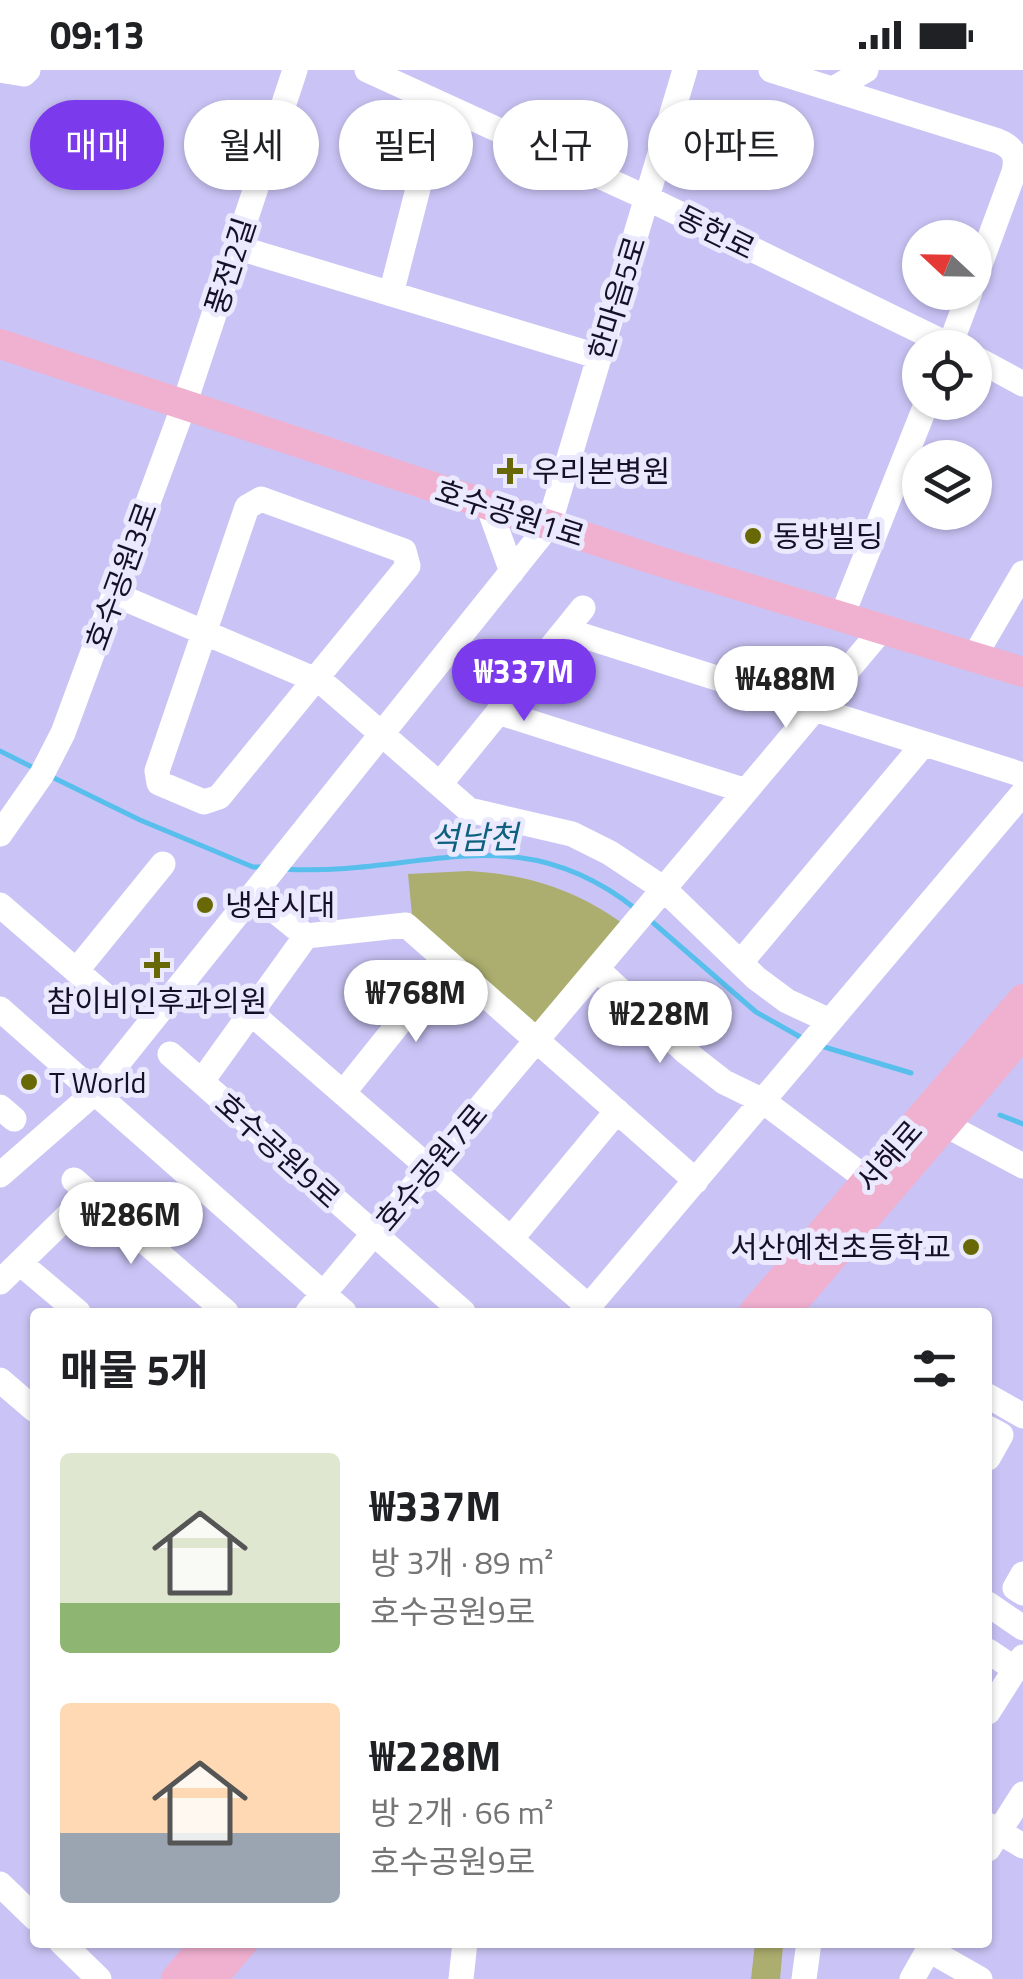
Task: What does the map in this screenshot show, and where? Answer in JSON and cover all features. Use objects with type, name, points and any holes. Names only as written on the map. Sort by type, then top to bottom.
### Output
[{"type":"main road","name":"호수공원1로","points":[[0,344],[549,526],[1023,672]]},
{"type":"main road","name":"서해로","points":[[757,1308],[1023,999]]},
{"type":"main road","name":"서해로","points":[[788,1308],[1023,1034]]},
{"type":"main road","points":[[176,1979],[203,1948]]},
{"type":"main road","points":[[212,1979],[239,1948]]},
{"type":"street","points":[[0,70],[24,74],[28,70]]},
{"type":"street","name":"풍전2길","points":[[184,404],[295,70]]},
{"type":"street","name":"동헌로","points":[[366,70],[433,100]]},
{"type":"street","name":"한마음5로","points":[[549,526],[685,70]]},
{"type":"street","points":[[770,70],[998,140],[1012,150],[1016,156],[1014,172],[992,232]]},
{"type":"street","points":[[834,90],[866,70]]},
{"type":"street","name":"동헌로","points":[[473,118],[917,330]]},
{"type":"street","points":[[391,294],[418,190]]},
{"type":"street","points":[[236,247],[600,356]]},
{"type":"street","points":[[992,367],[1023,384]]},
{"type":"street","name":"호수공원3로","points":[[0,834],[56,747],[184,404]]},
{"type":"street","points":[[842,616],[920,420]]},
{"type":"street","points":[[261,500],[404,551],[408,566],[219,797],[204,802],[159,783],[158,771],[204,632],[247,507],[261,500]]},
{"type":"street","points":[[488,505],[512,572]]},
{"type":"street","points":[[0,1174],[94,1093],[549,526]]},
{"type":"street","points":[[974,657],[1023,573]]},
{"type":"street","points":[[114,594],[316,679],[384,732],[469,810],[572,834],[610,853],[756,978],[787,1000],[830,1021]]},
{"type":"street","points":[[440,784],[583,608]]},
{"type":"street","points":[[658,895],[883,628]]},
{"type":"street","points":[[565,630],[1023,775]]},
{"type":"street","points":[[498,712],[746,791]]},
{"type":"street","points":[[740,962],[922,746]]},
{"type":"street","points":[[589,1308],[1023,792]]},
{"type":"street","points":[[76,971],[163,864]]},
{"type":"street","points":[[254,894],[306,936],[406,925],[696,1181]]},
{"type":"street","name":"호수공원7로","points":[[316,1304],[658,895]]},
{"type":"street","points":[[0,904],[110,1000]]},
{"type":"street","name":"호수공원9로","points":[[306,936],[202,1081],[458,1308]]},
{"type":"street","points":[[342,1092],[448,962]]},
{"type":"street","points":[[597,969],[687,1054],[724,1082],[763,1101],[868,1180]]},
{"type":"street","points":[[0,1009],[316,1304]]},
{"type":"street","points":[[251,1013],[585,1308]]},
{"type":"street","points":[[170,1054],[202,1081]]},
{"type":"street","points":[[511,1239],[616,1110]]},
{"type":"street","points":[[946,1125],[1023,1166]]},
{"type":"street","points":[[0,1282],[82,1187],[221,1308]]},
{"type":"street","points":[[20,1263],[73,1308]]},
{"type":"street","points":[[0,1380],[30,1406]]},
{"type":"street","points":[[992,1398],[1021,1410]]},
{"type":"street","points":[[992,1430],[1001,1435],[992,1451]]},
{"type":"street","points":[[1023,1574],[1015,1588],[1023,1593]]},
{"type":"street","points":[[992,1607],[1023,1628]]},
{"type":"street","points":[[992,1653],[1019,1663],[992,1706]]},
{"type":"street","points":[[992,1834],[1023,1794]]},
{"type":"street","points":[[992,1835],[1023,1846]]},
{"type":"street","points":[[0,1884],[30,1913]]},
{"type":"street","points":[[67,1948],[99,1979]]},
{"type":"street","points":[[461,1979],[464,1948]]},
{"type":"street","points":[[805,1979],[808,1948]]},
{"type":"street","points":[[912,1979],[930,1948]]},
{"type":"street","points":[[934,1948],[980,1979]]},
{"type":"green space","points":[[468,871],[549,885],[622,923],[536,1024],[412,915],[408,874]]},
{"type":"green space","points":[[754,1948],[783,1948],[780,1979],[751,1979]]},
{"type":"waterway","name":"석남천","points":[[0,751],[38,770]]},
{"type":"waterway","name":"석남천","points":[[52,777],[140,820],[253,867],[262,867]]},
{"type":"waterway","name":"석남천","points":[[283,869],[507,856],[549,864],[592,880],[637,910]]},
{"type":"waterway","name":"석남천","points":[[650,920],[756,1012],[802,1038]]},
{"type":"waterway","name":"석남천","points":[[821,1046],[911,1073]]},
{"type":"waterway","name":"석남천","points":[[1000,1115],[1023,1124]]},
{"type":"place","name":"우리본병원","points":[[510,471]]},
{"type":"place","name":"동방빌딩","points":[[753,536]]},
{"type":"place","name":"냉삼시대","points":[[205,905]]},
{"type":"place","name":"참이비인후과의원","points":[[157,965]]},
{"type":"place","name":"T World","points":[[29,1082]]},
{"type":"place","name":"서산예천초등학교","points":[[971,1247]]}]
